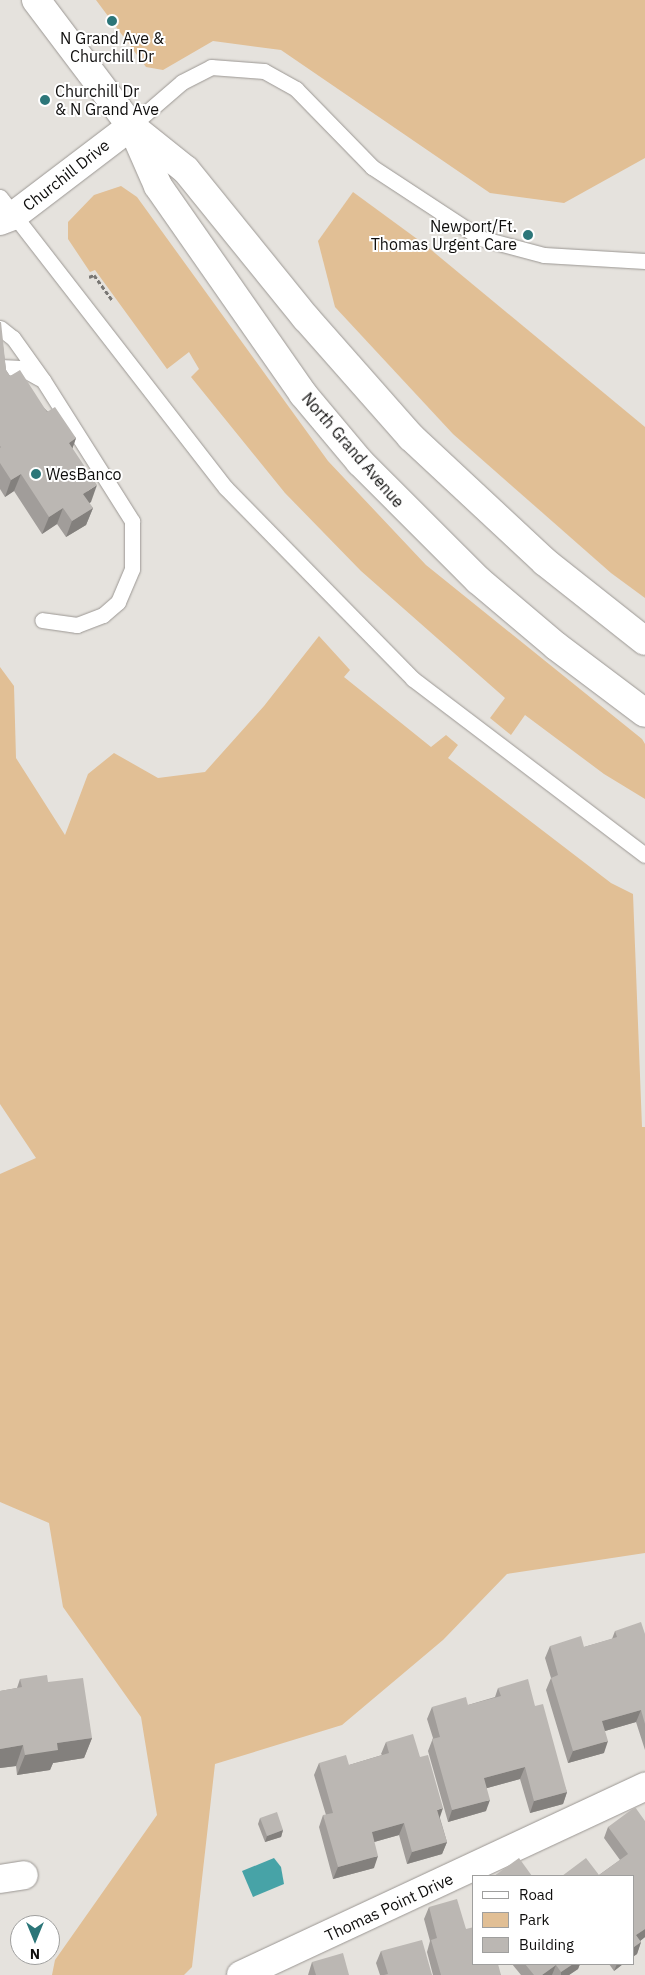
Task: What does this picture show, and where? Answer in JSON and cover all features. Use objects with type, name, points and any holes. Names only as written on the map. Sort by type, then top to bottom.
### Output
[{"type":"main road","name":"North Grand Avenue","points":[[36,0],[131,126],[158,186],[303,394],[360,462],[478,580],[556,646],[645,713]]},
{"type":"main road","name":"North Grand Avenue","points":[[131,126],[186,170],[306,318],[411,437],[545,562],[645,641]]},
{"type":"main road","name":"Churchill Drive","points":[[4,211],[131,126]]},
{"type":"main road","name":"Thomas Point Drive","points":[[241,1975],[645,1787]]},
{"type":"lane","points":[[131,126],[182,82],[211,67],[264,71],[296,89],[372,166],[446,219],[480,238],[544,255],[645,261]]},
{"type":"lane","points":[[4,211],[226,488],[413,679],[645,855]]},
{"type":"lane","points":[[0,328],[13,338],[43,380],[132,521],[132,569],[118,602],[103,615],[77,626],[42,620]]},
{"type":"lane","points":[[0,367],[21,368],[43,380]]},
{"type":"green space","points":[[96,0],[645,0],[645,158],[564,203],[490,193],[281,50],[213,41],[163,70],[146,67]]},
{"type":"green space","points":[[121,186],[137,197],[328,461],[426,565],[642,739],[645,744],[645,799],[604,774],[525,715],[511,735],[490,718],[505,698],[361,571],[285,493],[191,377],[199,369],[189,352],[167,369],[95,270],[90,272],[68,239],[68,222],[94,195]]},
{"type":"green space","points":[[353,192],[424,244],[645,427],[645,598],[611,573],[453,434],[335,307],[318,241]]},
{"type":"green space","points":[[319,636],[350,670],[344,677],[431,747],[446,735],[458,745],[448,758],[611,883],[633,894],[642,1127],[645,1127],[645,1553],[507,1574],[443,1640],[342,1725],[215,1764],[192,1967],[184,1975],[52,1975],[54,1965],[60,1965],[60,1953],[157,1815],[141,1717],[63,1607],[49,1523],[0,1502],[0,1174],[36,1158],[0,1104],[0,667],[14,686],[16,758],[65,835],[88,774],[114,753],[158,778],[205,772],[264,706]]},
{"type":"water","points":[[274,1858],[281,1867],[284,1884],[253,1897],[242,1871]]},
{"type":"building","name":"WesBanco","points":[[0,322],[6,370],[10,376],[20,370],[47,412],[55,407],[76,438],[69,443],[97,485],[83,494],[93,508],[72,521],[63,508],[49,517],[21,474],[11,480],[0,463]]},
{"type":"building","points":[[641,1622],[645,1634],[645,1724],[641,1710],[602,1721],[608,1741],[573,1751],[551,1678],[558,1675],[550,1646],[581,1636],[584,1647],[617,1637],[615,1631]]},
{"type":"building","points":[[47,1675],[48,1682],[83,1678],[92,1738],[57,1743],[58,1750],[25,1755],[23,1745],[0,1749],[0,1691],[22,1687],[20,1679]]},
{"type":"building","points":[[528,1679],[535,1706],[543,1704],[567,1792],[534,1801],[525,1767],[484,1778],[490,1800],[452,1810],[432,1739],[440,1737],[432,1707],[466,1697],[468,1705],[501,1696],[498,1688]]},
{"type":"building","points":[[413,1734],[420,1757],[428,1755],[443,1808],[437,1810],[447,1842],[412,1852],[404,1823],[372,1832],[378,1856],[338,1867],[323,1815],[333,1813],[319,1763],[346,1755],[349,1765],[389,1753],[386,1742]]},
{"type":"building","points":[[635,1807],[645,1821],[645,1929],[636,1935],[641,1942],[635,1946],[635,1875],[599,1875],[628,1854],[608,1827]]},
{"type":"building","points":[[277,1812],[283,1830],[267,1836],[260,1818]]},
{"type":"building","points":[[519,1858],[531,1875],[495,1875]]},
{"type":"building","points":[[586,1858],[599,1875],[563,1875]]},
{"type":"building","points":[[457,1899],[466,1929],[472,1928],[472,1965],[498,1965],[501,1975],[441,1975],[431,1940],[437,1938],[429,1907]]},
{"type":"building","points":[[422,1940],[432,1975],[384,1975],[388,1974],[381,1951]]},
{"type":"building","points":[[343,1953],[349,1975],[316,1975],[312,1962]]},
{"type":"building","points":[[526,1965],[556,1965],[542,1975],[534,1975]]},
{"type":"building","points":[[556,1965],[572,1965],[561,1972]]},
{"type":"place","name":"N Grand Ave & Churchill Dr","points":[[112,21]]},
{"type":"place","name":"Churchill Dr & N Grand Ave","points":[[45,100]]},
{"type":"place","name":"Newport/Ft. Thomas Urgent Care","points":[[528,235]]},
{"type":"place","name":"WesBanco","points":[[36,474]]}]
